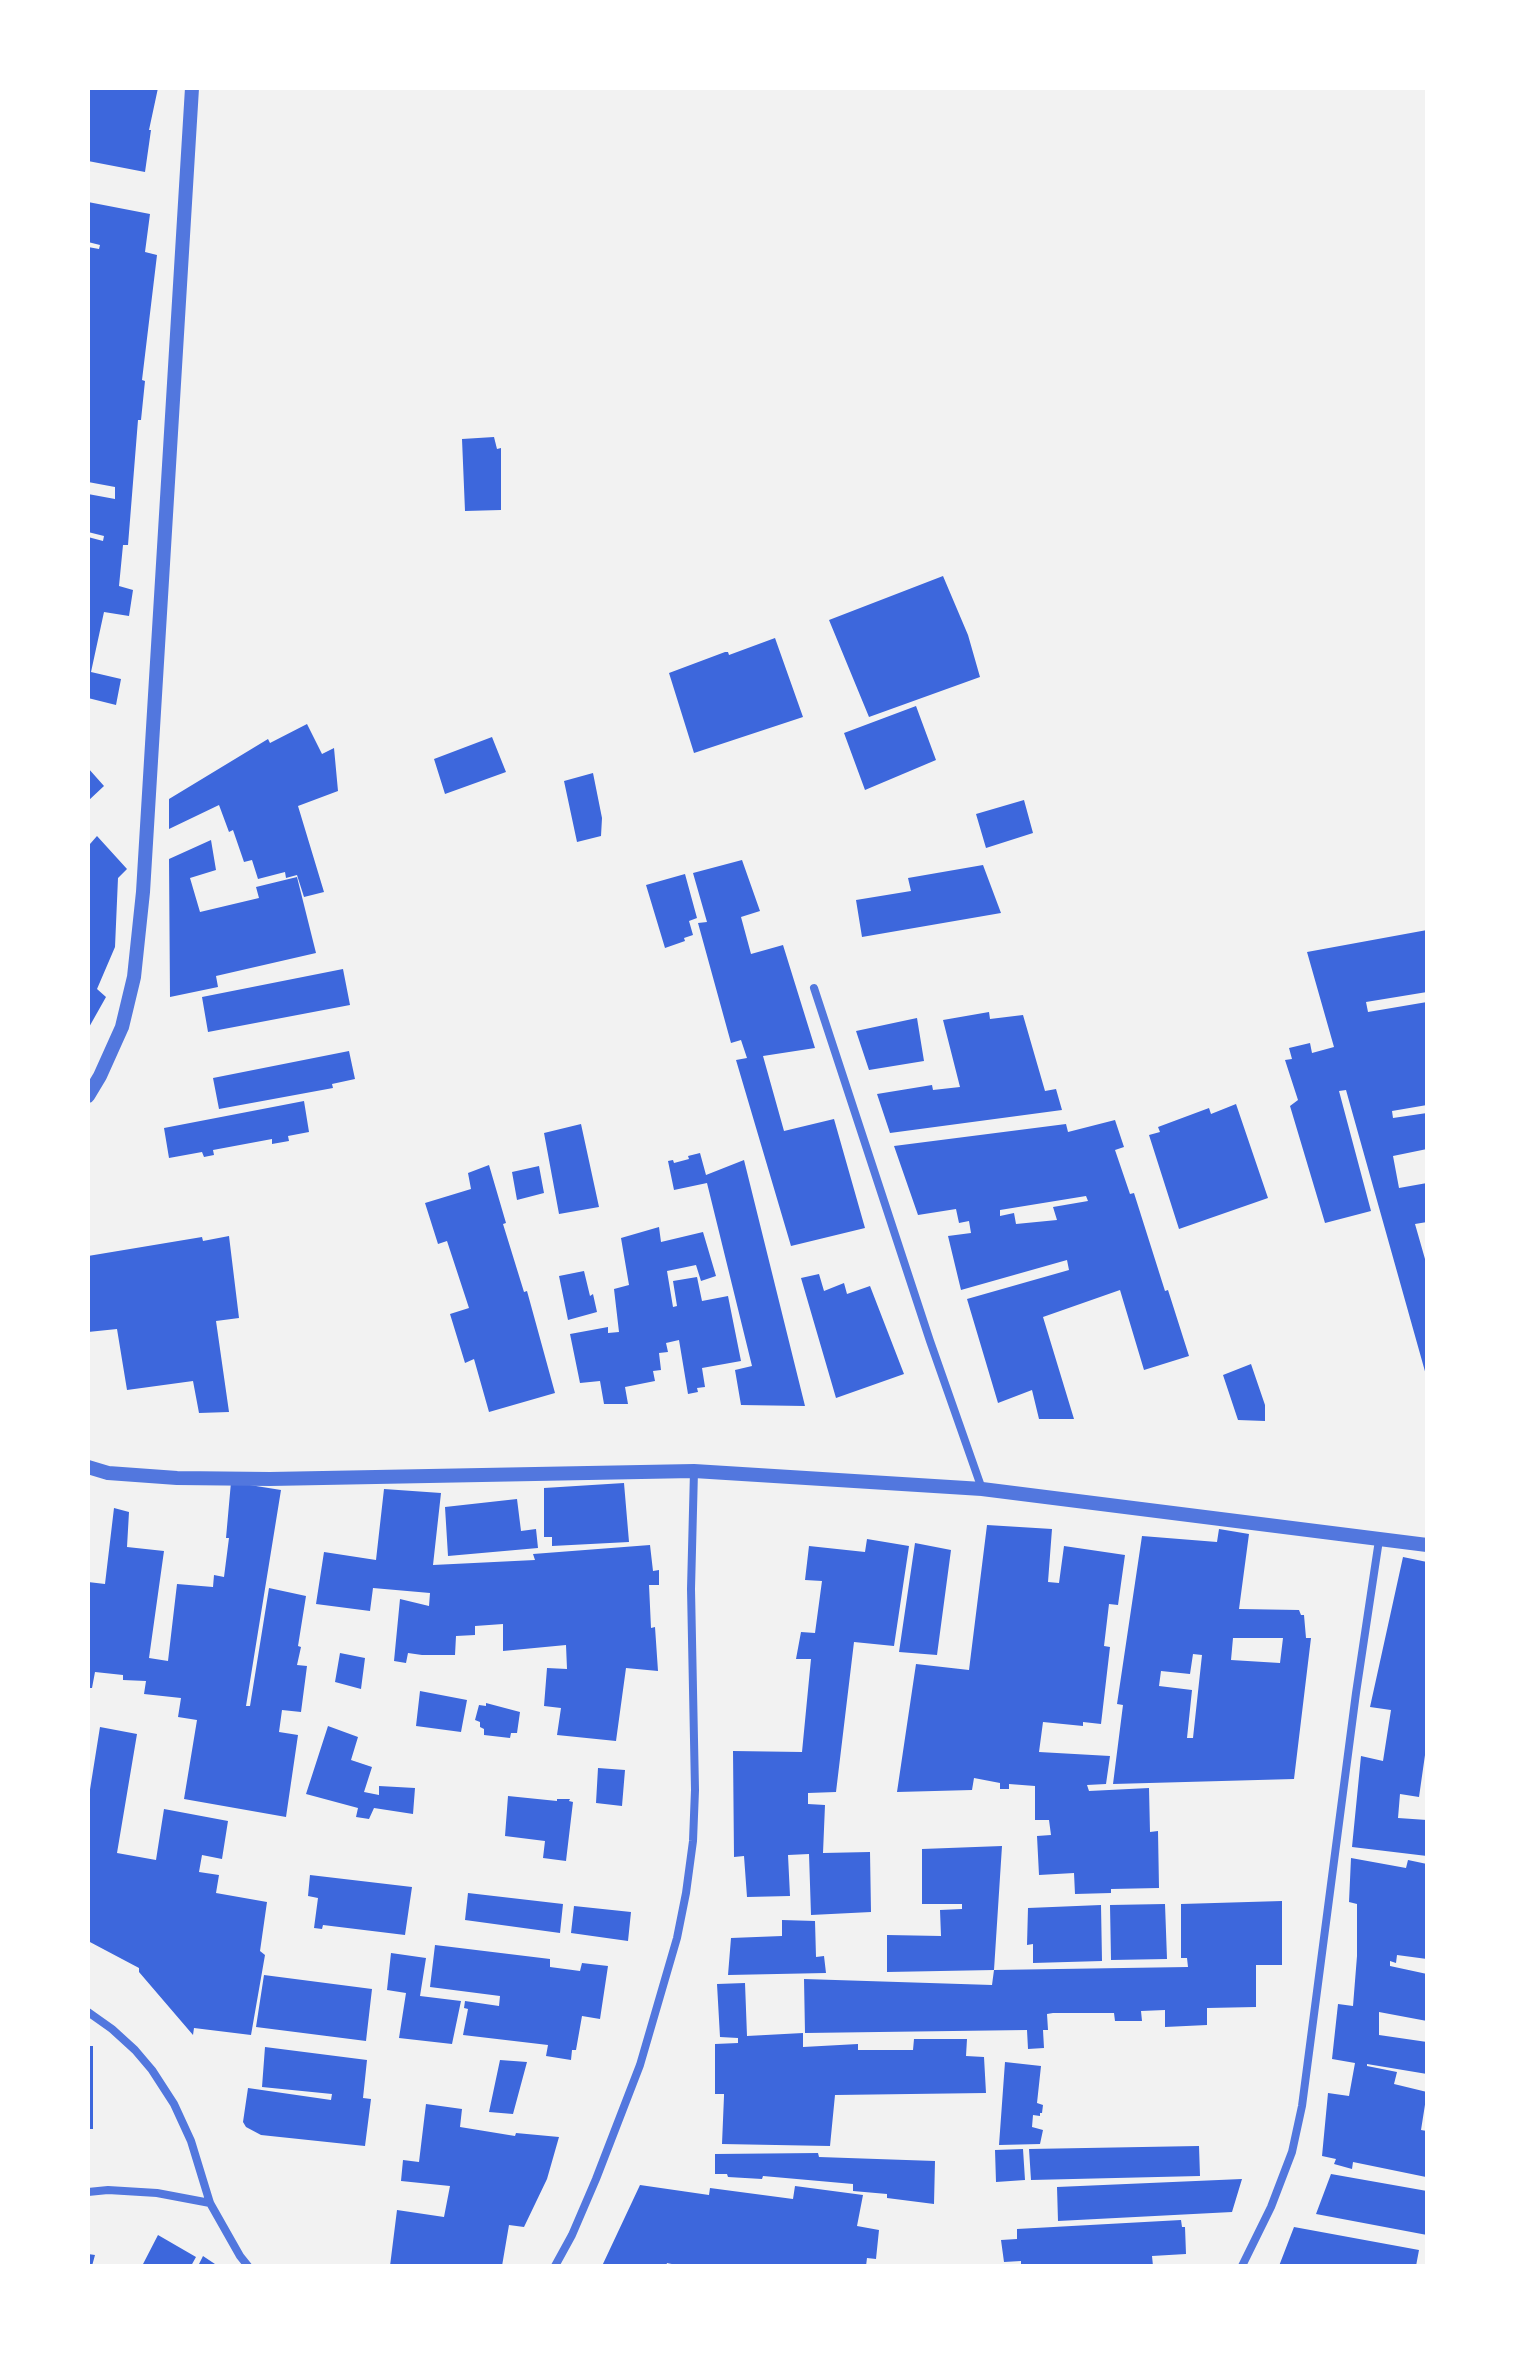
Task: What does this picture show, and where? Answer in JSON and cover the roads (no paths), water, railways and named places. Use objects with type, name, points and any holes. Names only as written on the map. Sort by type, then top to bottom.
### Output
[{"type":"street","points":[[88,1096],[122,1027],[134,977],[143,892],[192,88]]},
{"type":"street","points":[[814,988],[982,1489]]},
{"type":"street","points":[[88,1467],[108,1473],[177,1478],[254,1479],[694,1471],[982,1489],[1427,1545]]},
{"type":"street","points":[[555,2266],[596,2179],[640,2065],[677,1938],[686,1893],[693,1841],[695,1790],[691,1589],[694,1471]]},
{"type":"street","points":[[1242,2266],[1271,2207],[1292,2152],[1302,2106],[1379,1540]]},
{"type":"street","points":[[88,2012],[135,2050],[174,2104],[191,2141],[210,2203],[248,2266]]},
{"type":"street","points":[[88,2192],[157,2193],[210,2203]]}]
